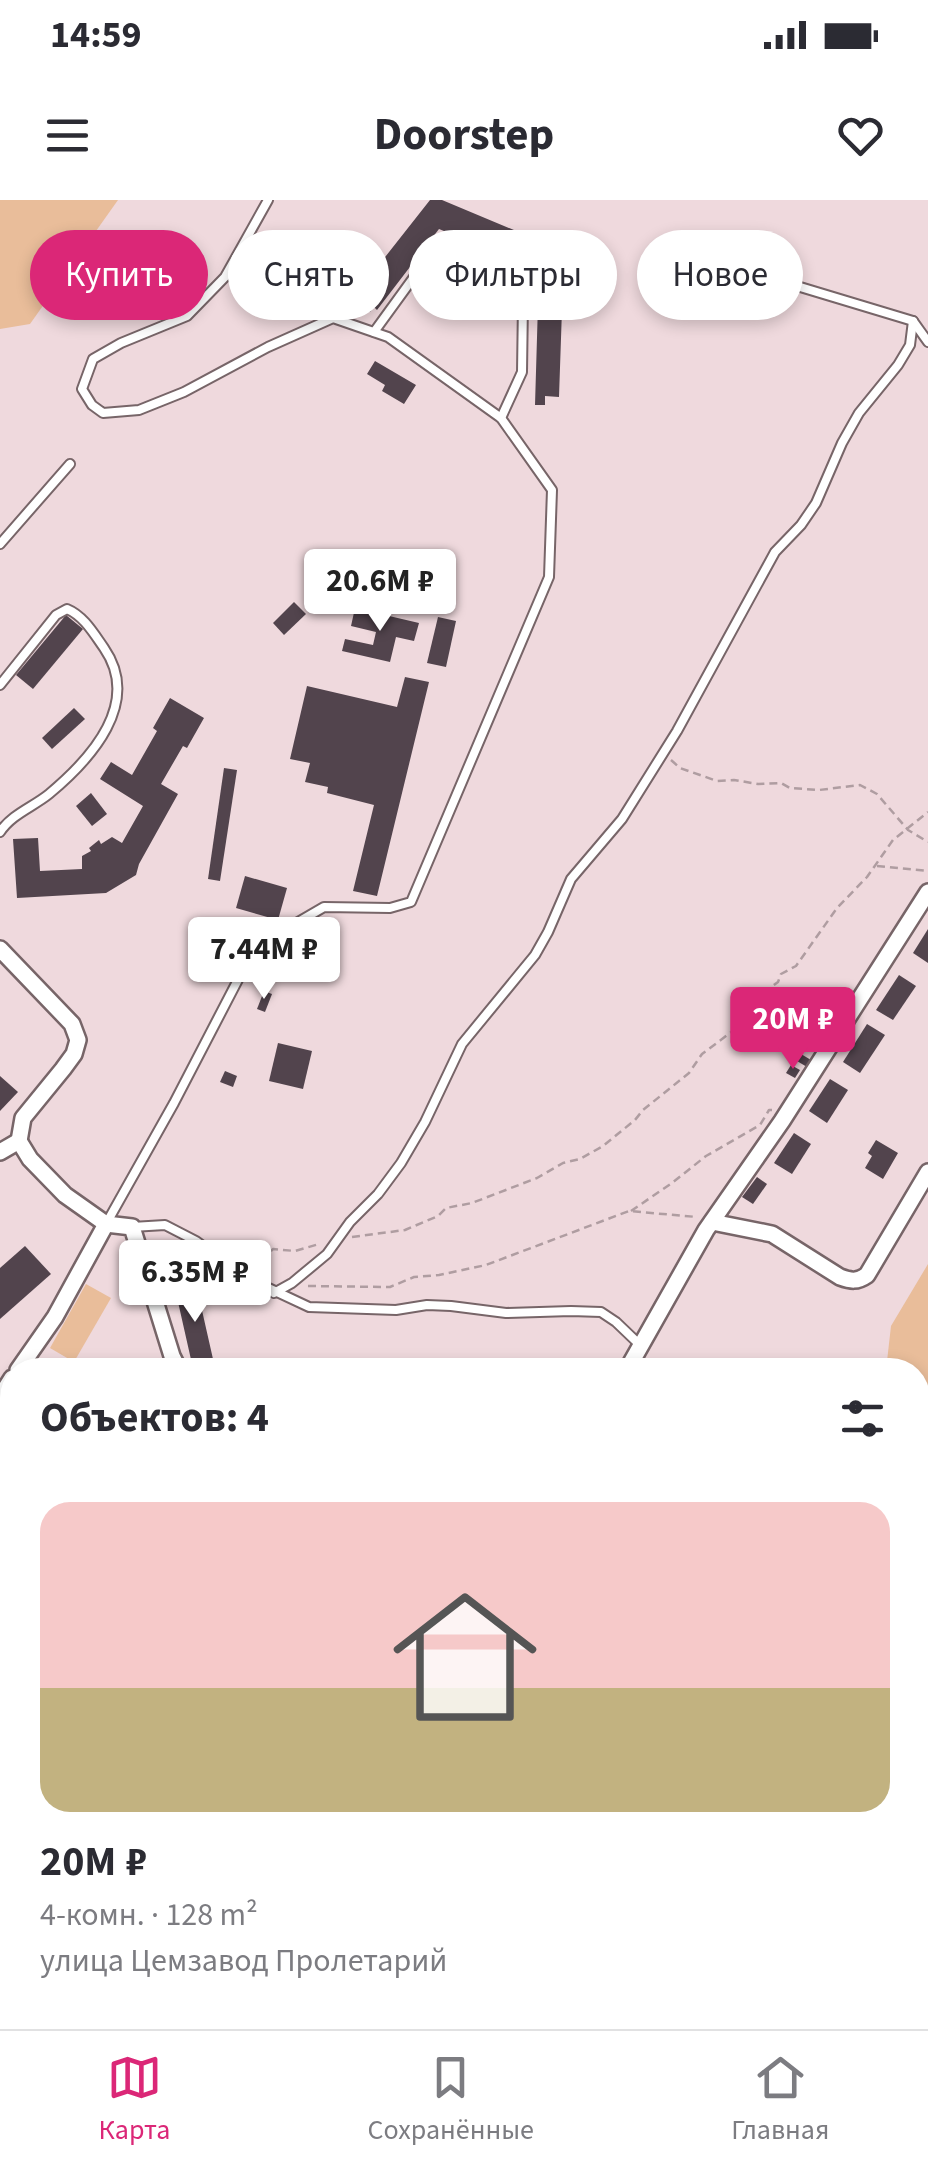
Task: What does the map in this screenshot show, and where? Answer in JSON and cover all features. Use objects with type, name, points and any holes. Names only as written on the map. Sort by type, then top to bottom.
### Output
[{"type":"street","points":[[633,1358],[713,1221],[928,892]]},
{"type":"street","points":[[0,949],[72,1024],[78,1040],[74,1054],[23,1118],[20,1141],[30,1159],[65,1195],[106,1224],[132,1227],[174,1358]]},
{"type":"street","points":[[0,1152],[20,1141]]},
{"type":"street","points":[[713,1221],[772,1234],[852,1282],[866,1275],[928,1172]]},
{"type":"street","points":[[27,1358],[56,1317],[106,1224]]},
{"type":"lane","points":[[106,1224],[254,947],[324,906],[390,908],[411,902],[549,577],[552,490],[501,418],[388,337],[333,318],[184,392],[139,410],[103,412],[92,405],[82,389],[92,359],[187,316],[225,277],[268,200]]},
{"type":"lane","points":[[374,332],[426,259],[438,252],[513,287],[523,302],[522,372],[501,418]]},
{"type":"lane","points":[[803,288],[913,321],[928,342]]},
{"type":"lane","points":[[274,1293],[292,1283],[338,1240],[401,1163],[462,1044],[535,955],[571,879],[622,819],[775,552],[801,526],[816,503],[860,412],[910,346],[913,321]]},
{"type":"lane","points":[[0,544],[70,464]]},
{"type":"lane","points":[[0,685],[56,615],[67,609],[78,614],[101,644],[118,677],[115,704],[106,730],[90,756],[0,832]]},
{"type":"lane","points":[[132,1227],[165,1225],[196,1240],[242,1275],[310,1307],[396,1310],[427,1305],[506,1313],[600,1312],[640,1345]]},
{"type":"path","points":[[664,751],[680,768],[717,780],[781,783],[790,788],[819,790],[860,785],[877,794],[908,830],[928,842]]},
{"type":"path","points":[[242,1275],[263,1262],[273,1249],[295,1251],[404,1230],[438,1216],[446,1208],[472,1203],[536,1178],[604,1146],[689,1073],[702,1054],[734,1030],[781,974],[796,966],[893,840],[928,812]]},
{"type":"path","points":[[875,866],[928,871]]},
{"type":"path","points":[[292,1283],[390,1286],[414,1277],[486,1266],[629,1212],[706,1156],[760,1126],[768,1110],[789,1110]]},
{"type":"path","points":[[629,1212],[688,1215],[713,1221]]},
{"type":"shaded area","points":[[0,200],[118,200],[97,230],[30,230],[33,320],[30,324],[0,329]]},
{"type":"shaded area","points":[[928,1264],[928,1358],[887,1358],[891,1326]]},
{"type":"shaded area","points":[[86,1284],[111,1298],[76,1358],[67,1358],[50,1348]]},
{"type":"building","points":[[430,200],[442,200],[514,230],[409,230],[409,268],[389,294],[389,252]]},
{"type":"building","points":[[538,320],[562,320],[559,397],[545,396],[545,405],[535,405]]},
{"type":"building","points":[[375,361],[416,385],[404,404],[382,391],[385,385],[367,374]]},
{"type":"building","points":[[294,602],[306,614],[284,635],[273,623]]},
{"type":"building","points":[[355,608],[419,623],[414,641],[396,637],[390,662],[342,651],[345,639],[373,645],[376,632],[351,626]]},
{"type":"building","points":[[66,615],[83,629],[33,689],[16,675]]},
{"type":"building","points":[[438,617],[456,621],[446,667],[427,663]]},
{"type":"building","points":[[405,677],[429,682],[377,896],[353,891],[374,805],[327,793],[328,787],[305,782],[310,763],[290,759],[307,686],[397,707]]},
{"type":"building","points":[[170,698],[204,718],[161,784],[178,794],[136,875],[106,893],[17,898],[13,839],[38,838],[40,871],[82,869],[82,856],[99,840],[101,844],[112,837],[122,843],[143,806],[100,779],[111,762],[132,775]]},
{"type":"building","points":[[74,708],[85,719],[52,749],[42,738]]},
{"type":"building","points":[[224,768],[237,770],[220,881],[208,879]]},
{"type":"building","points":[[91,793],[107,814],[92,826],[76,806]]},
{"type":"building","points":[[245,876],[287,888],[278,920],[236,908]]},
{"type":"building","points":[[928,929],[928,963],[913,953]]},
{"type":"building","points":[[899,975],[916,986],[893,1020],[876,1010]]},
{"type":"building","points":[[264,991],[272,994],[265,1012],[257,1009]]},
{"type":"building","points":[[835,1003],[846,1008],[840,1020],[830,1016]]},
{"type":"building","points":[[867,1024],[885,1035],[860,1073],[843,1062]]},
{"type":"building","points":[[278,1043],[312,1051],[303,1089],[269,1081]]},
{"type":"building","points":[[801,1054],[811,1060],[807,1067],[797,1061]]},
{"type":"building","points":[[791,1065],[800,1070],[795,1078],[786,1073]]},
{"type":"building","points":[[225,1071],[237,1076],[233,1087],[220,1082]]},
{"type":"building","points":[[0,1076],[18,1092],[0,1111]]},
{"type":"building","points":[[830,1079],[848,1090],[827,1123],[809,1111]]},
{"type":"building","points":[[794,1133],[811,1144],[792,1174],[774,1163]]},
{"type":"building","points":[[876,1140],[898,1153],[883,1179],[865,1168]]},
{"type":"building","points":[[757,1177],[767,1184],[753,1204],[742,1197]]},
{"type":"building","points":[[25,1246],[51,1274],[0,1319],[0,1268]]},
{"type":"building","points":[[201,1287],[205,1305],[201,1306],[213,1358],[191,1358],[176,1293]]}]
